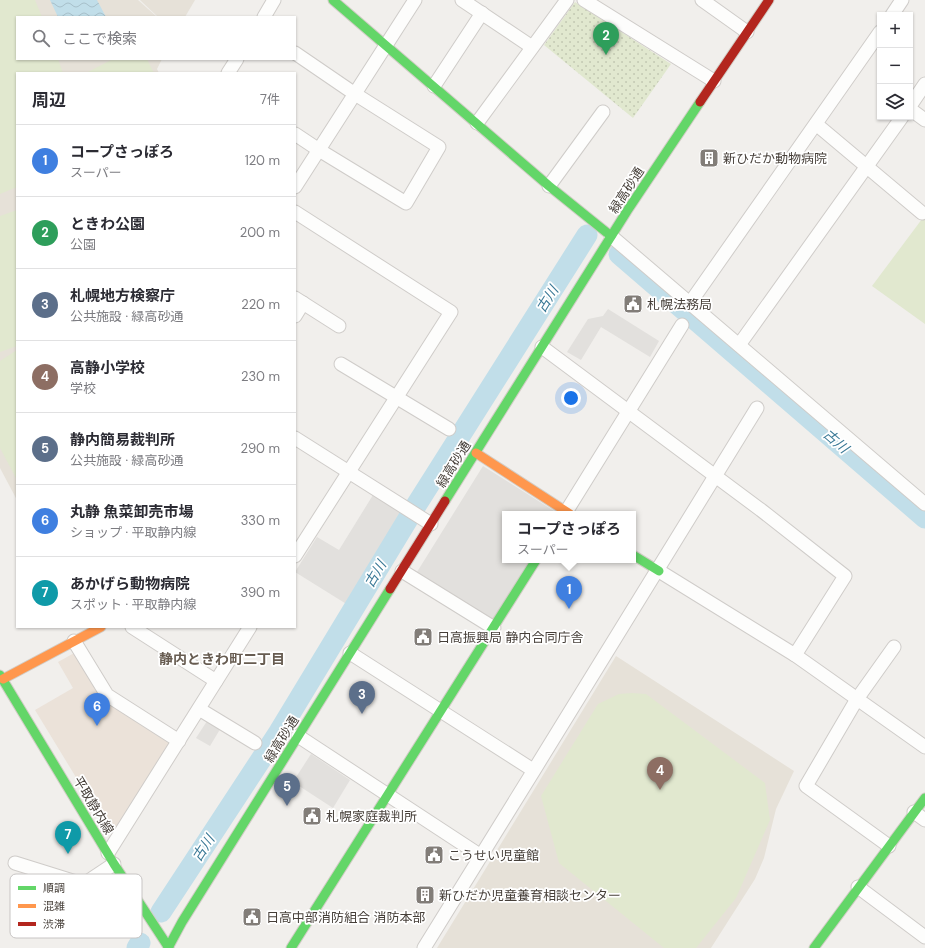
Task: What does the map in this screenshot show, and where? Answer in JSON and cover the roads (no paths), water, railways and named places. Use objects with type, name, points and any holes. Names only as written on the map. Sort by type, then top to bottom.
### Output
[{"type":"street","points":[[265,16],[274,0]]},
{"type":"street","points":[[333,0],[549,186],[611,236],[925,504]]},
{"type":"street","points":[[296,185],[415,0]]},
{"type":"street","points":[[462,0],[532,46]]},
{"type":"street","points":[[477,123],[567,0]]},
{"type":"street","points":[[584,0],[714,81]]},
{"type":"street","points":[[702,0],[747,32]]},
{"type":"street","name":"緑高砂通","points":[[168,948],[182,922],[611,236],[769,0]]},
{"type":"street","points":[[894,12],[902,0]]},
{"type":"street","points":[[434,86],[482,13]]},
{"type":"street","points":[[690,303],[877,36]]},
{"type":"street","points":[[296,54],[355,94],[439,147],[406,203],[296,135]]},
{"type":"street","points":[[229,72],[236,60]]},
{"type":"street","points":[[913,102],[925,84]]},
{"type":"street","points":[[913,110],[925,120]]},
{"type":"street","points":[[549,186],[603,112]]},
{"type":"street","points":[[739,345],[866,165],[900,120]]},
{"type":"street","points":[[816,124],[922,213]]},
{"type":"street","points":[[296,213],[451,312],[349,471],[299,541],[296,552]]},
{"type":"street","points":[[296,312],[299,300],[339,326]]},
{"type":"street","points":[[568,511],[682,325]]},
{"type":"street","points":[[542,347],[630,411],[845,576],[795,655]]},
{"type":"street","points":[[341,364],[449,429]]},
{"type":"street","points":[[424,948],[533,770],[659,571],[757,408]]},
{"type":"street","points":[[296,439],[431,524]]},
{"type":"street","points":[[476,453],[564,511]]},
{"type":"street","points":[[636,557],[795,655],[925,747]]},
{"type":"street","points":[[291,948],[534,563]]},
{"type":"street","points":[[402,571],[494,628]]},
{"type":"street","points":[[2,682],[99,628]]},
{"type":"street","points":[[134,628],[216,681]]},
{"type":"street","points":[[95,874],[111,859],[179,741],[249,628]]},
{"type":"street","points":[[74,641],[107,695],[179,741]]},
{"type":"street","points":[[889,846],[806,786],[857,699],[894,647]]},
{"type":"street","points":[[350,653],[533,770]]},
{"type":"street","name":"平取静内線","points":[[2,682],[121,874]]},
{"type":"street","points":[[199,709],[255,743]]},
{"type":"street","points":[[298,736],[481,856]]},
{"type":"street","points":[[814,948],[889,846],[920,816],[925,798]]},
{"type":"street","points":[[15,863],[50,874]]},
{"type":"street","points":[[858,887],[925,937]]},
{"type":"street","name":"平取静内線","points":[[142,907],[168,948]]},
{"type":"water","points":[[50,0],[97,0],[105,16],[58,16]]},
{"type":"waterway","name":"古川","points":[[161,912],[279,732],[417,504],[587,235]]},
{"type":"waterway","name":"古川","points":[[619,254],[925,518]]},
{"type":"waterway","name":"古川","points":[[137,948],[140,943]]},
{"type":"place","name":"ときわ公園","points":[[606,55]]},
{"type":"place","name":"新ひだか動物病院","points":[[709,158]]},
{"type":"place","name":"札幌法務局","points":[[633,304]]},
{"type":"place","name":"コープさっぽろ","points":[[569,609]]},
{"type":"place","name":"日高振興局 静内合同庁舎","points":[[423,637]]},
{"type":"place","name":"札幌地方検察庁","points":[[362,714]]},
{"type":"place","name":"丸静 魚菜卸売市場","points":[[97,726]]},
{"type":"place","name":"高静小学校","points":[[660,790]]},
{"type":"place","name":"静内簡易裁判所","points":[[287,806]]},
{"type":"place","name":"札幌家庭裁判所","points":[[312,816]]},
{"type":"place","name":"あかげら動物病院","points":[[68,854]]},
{"type":"place","name":"こうせい児童館","points":[[434,855]]},
{"type":"place","name":"新ひだか児童養育相談センター","points":[[425,895]]},
{"type":"place","name":"日高中部消防組合 消防本部","points":[[252,917]]},
{"type":"district","name":"静内ときわ町二丁目","points":[[222,659]]}]
